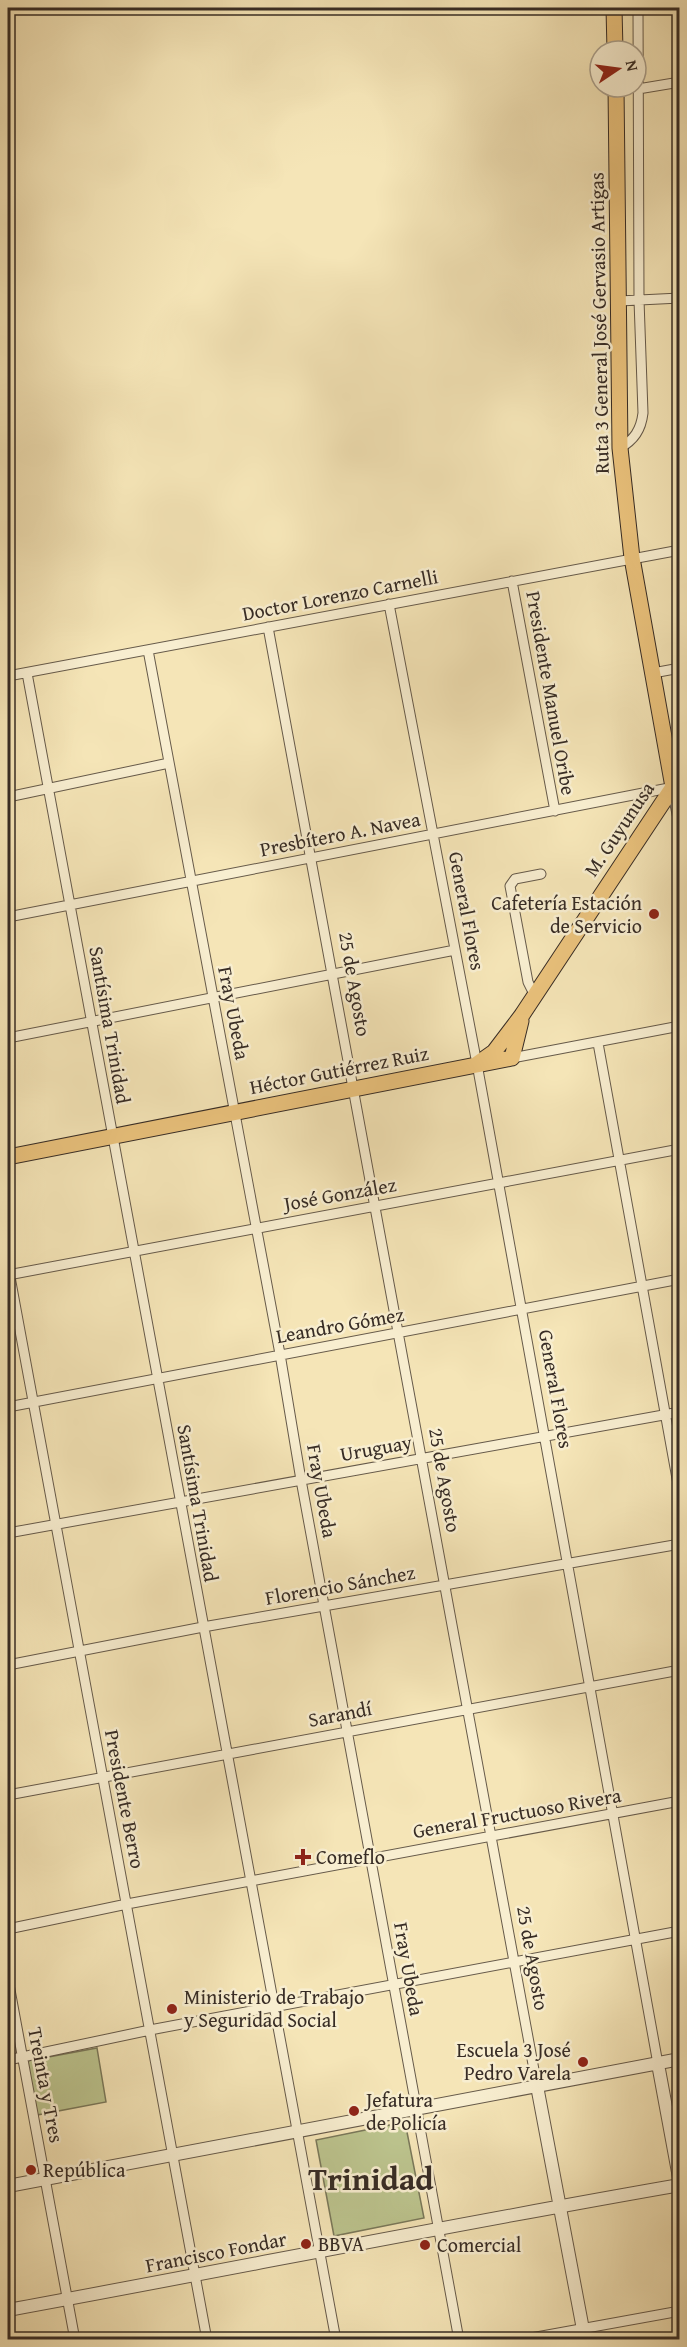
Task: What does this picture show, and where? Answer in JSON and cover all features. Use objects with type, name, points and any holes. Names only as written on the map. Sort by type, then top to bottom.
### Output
[{"type":"highway","points":[[607,8],[615,30]]},
{"type":"highway","points":[[614,8],[615,39]]},
{"type":"highway","name":"Ruta 3 General José Gervasio Artigas","points":[[616,99],[620,448],[632,558],[652,673],[676,786]]},
{"type":"highway","name":"M. Guyunusa","points":[[477,1064],[488,1059],[522,1015],[676,786]]},
{"type":"highway","name":"M. Guyunusa","points":[[512,1058],[522,1015]]},
{"type":"highway","points":[[504,1039],[506,1051],[512,1058]]},
{"type":"highway","name":"Héctor Gutiérrez Ruiz","points":[[8,1157],[512,1058]]},
{"type":"street","points":[[638,8],[638,39]]},
{"type":"street","points":[[648,87],[680,82]]},
{"type":"street","points":[[620,448],[629,442],[642,423],[638,99]]},
{"type":"street","points":[[619,301],[680,298]]},
{"type":"street","name":"Doctor Lorenzo Carnelli","points":[[8,676],[680,549]]},
{"type":"street","name":"Presidente Manuel Oribe","points":[[512,581],[555,811]]},
{"type":"street","name":"General Flores","points":[[388,604],[477,1064],[680,2184]]},
{"type":"street","name":"25 de Agosto","points":[[268,627],[334,974],[513,1963],[584,2334]]},
{"type":"street","name":"Fray Ubeda","points":[[148,650],[280,1354],[301,1480],[459,2340]]},
{"type":"street","points":[[652,673],[680,668]]},
{"type":"street","name":"Santísima Trinidad","points":[[27,673],[336,2340]]},
{"type":"street","points":[[8,797],[169,763]]},
{"type":"street","points":[[676,786],[680,821]]},
{"type":"street","name":"Presbítero A. Navea","points":[[8,917],[676,786]]},
{"type":"street","points":[[534,994],[528,982],[510,886],[514,879],[541,874]]},
{"type":"street","points":[[8,1038],[455,951]]},
{"type":"street","name":"Héctor Gutiérrez Ruiz","points":[[512,1058],[680,1026]]},
{"type":"street","points":[[598,1043],[680,1495]]},
{"type":"street","name":"José González","points":[[8,1272],[133,1251],[680,1149]]},
{"type":"street","name":"Presidente Berro","points":[[8,1272],[207,2340]]},
{"type":"street","name":"Leandro Gómez","points":[[8,1407],[680,1279]]},
{"type":"street","name":"Uruguay","points":[[8,1533],[680,1412]]},
{"type":"street","name":"Florencio Sánchez","points":[[8,1665],[203,1627],[680,1544]]},
{"type":"street","name":"Sarandí","points":[[8,1795],[680,1670]]},
{"type":"street","name":"General Fructuoso Rivera","points":[[8,1929],[370,1857],[680,1801]]},
{"type":"street","points":[[8,2060],[150,2030],[680,1931]]},
{"type":"street","name":"Treinta y Tres","points":[[8,1979],[75,2340]]},
{"type":"street","points":[[8,2186],[680,2060]]},
{"type":"street","name":"Francisco Fondar","points":[[8,2310],[194,2277],[319,2251],[680,2184]]},
{"type":"street","points":[[520,2340],[584,2334],[680,2311]]},
{"type":"green space","points":[[97,2048],[106,2102],[37,2115],[27,2061]]},
{"type":"green space","points":[[405,2122],[424,2218],[334,2236],[316,2140]]},
{"type":"place","name":"Cafetería Estación de Servicio","points":[[654,914]]},
{"type":"place","name":"Comeflo","points":[[303,1857]]},
{"type":"place","name":"Ministerio de Trabajo y Seguridad Social","points":[[172,2009]]},
{"type":"place","name":"Escuela 3 José Pedro Varela","points":[[583,2062]]},
{"type":"place","name":"Jefatura de Policía","points":[[354,2111]]},
{"type":"place","name":"República","points":[[31,2170]]},
{"type":"place","name":"BBVA","points":[[306,2244]]},
{"type":"place","name":"Comercial","points":[[425,2245]]},
{"type":"district","name":"Trinidad","points":[[371,2179]]}]
